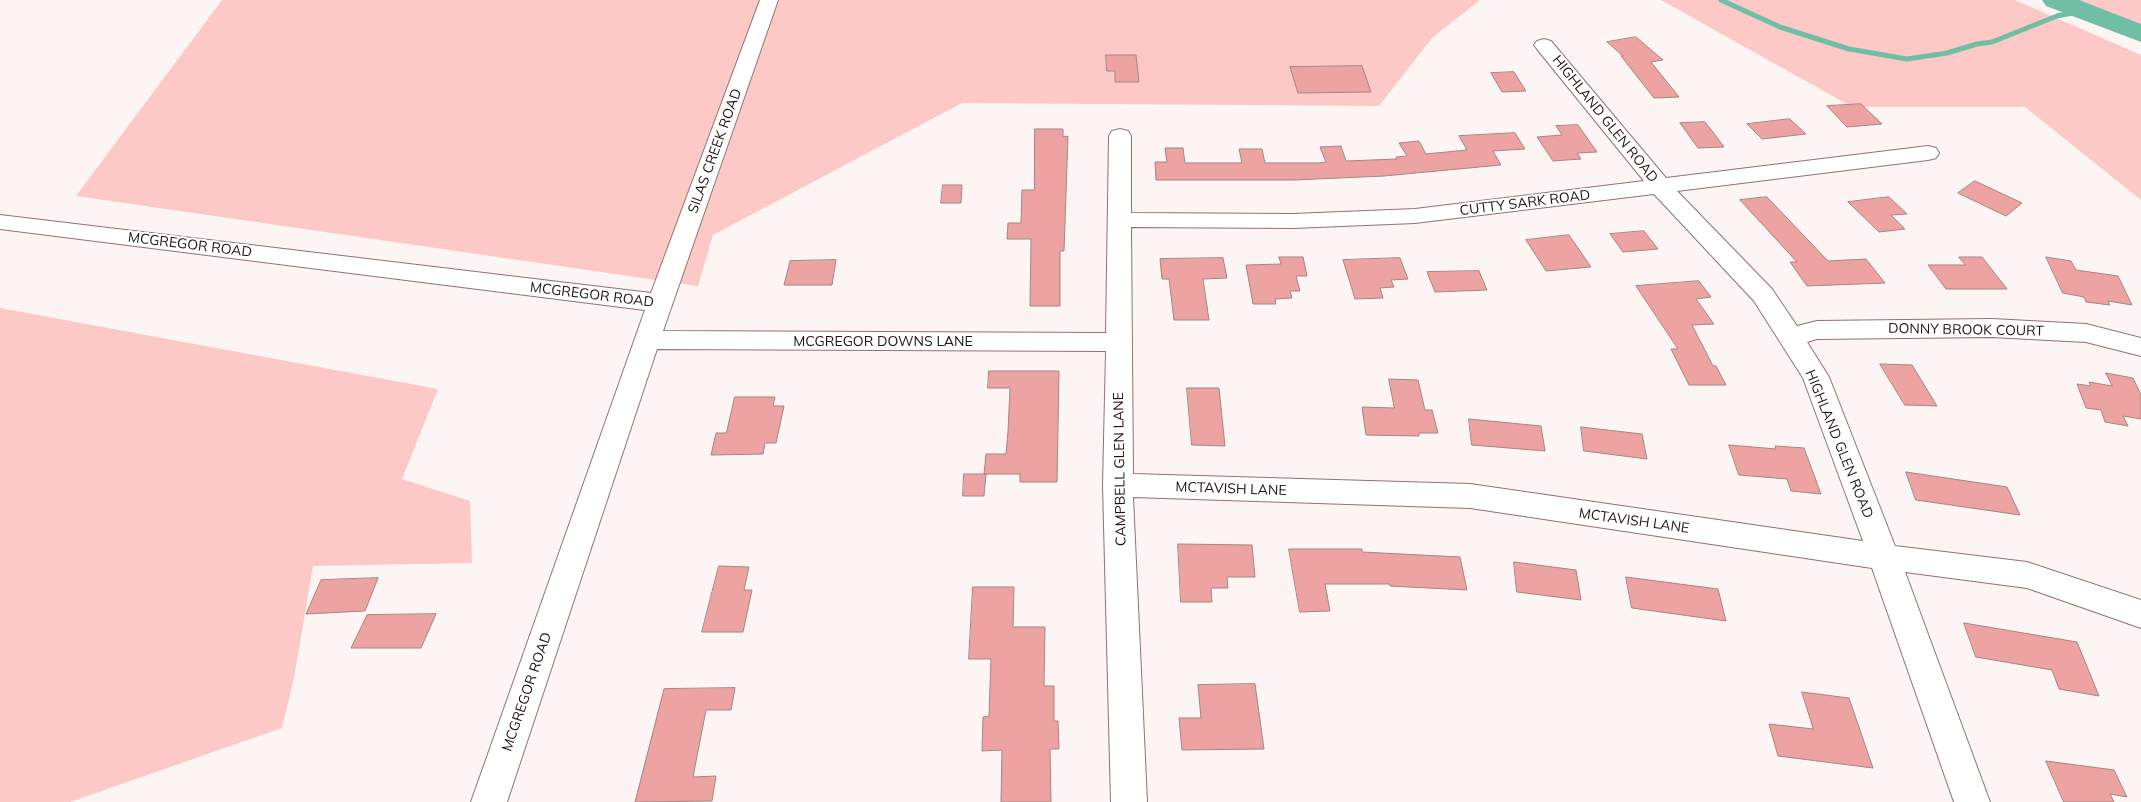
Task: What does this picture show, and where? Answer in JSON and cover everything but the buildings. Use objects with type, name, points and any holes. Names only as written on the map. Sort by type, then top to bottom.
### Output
[{"type":"street","name":"SILAS CREEK ROAD","points":[[660,303],[770,0]]},
{"type":"street","name":"HIGHLAND GLEN ROAD","points":[[1544,45],[1661,187],[1763,295],[1816,377],[1972,802]]},
{"type":"street","name":"CAMPBELL GLEN LANE","points":[[1120,136],[1118,485],[1129,802]]},
{"type":"street","name":"CUTTY SARK ROAD","points":[[1119,220],[1293,221],[1415,216],[1928,154]]},
{"type":"street","name":"MCGREGOR ROAD","points":[[0,222],[660,303],[489,802]]},
{"type":"street","name":"DONNY BROOK COURT","points":[[1790,337],[1817,330],[1992,328],[2086,333],[2141,347]]},
{"type":"street","name":"MCGREGOR DOWNS LANE","points":[[648,340],[1119,342]]},
{"type":"street","name":"MCTAVISH LANE","points":[[1118,485],[1470,496],[1884,558],[2027,575],[2141,614]]},
{"type":"shaded area","points":[[222,0],[1480,0],[1432,38],[1379,106],[962,103],[713,235],[698,286],[76,196]]},
{"type":"shaded area","points":[[1661,0],[2015,0],[2141,55],[2141,200],[2025,107],[1852,107]]},
{"type":"shaded area","points":[[2068,0],[2141,0],[2141,31]]},
{"type":"shaded area","points":[[0,308],[438,389],[402,479],[470,501],[472,563],[313,566],[294,678],[282,728],[70,802],[0,802]]},
{"type":"waterway","points":[[1721,0],[1780,27],[1849,49],[1907,59],[1947,53],[1977,44],[1992,42],[2057,16],[2083,11]]},
{"type":"waterway","points":[[2055,0],[2141,34]]}]
